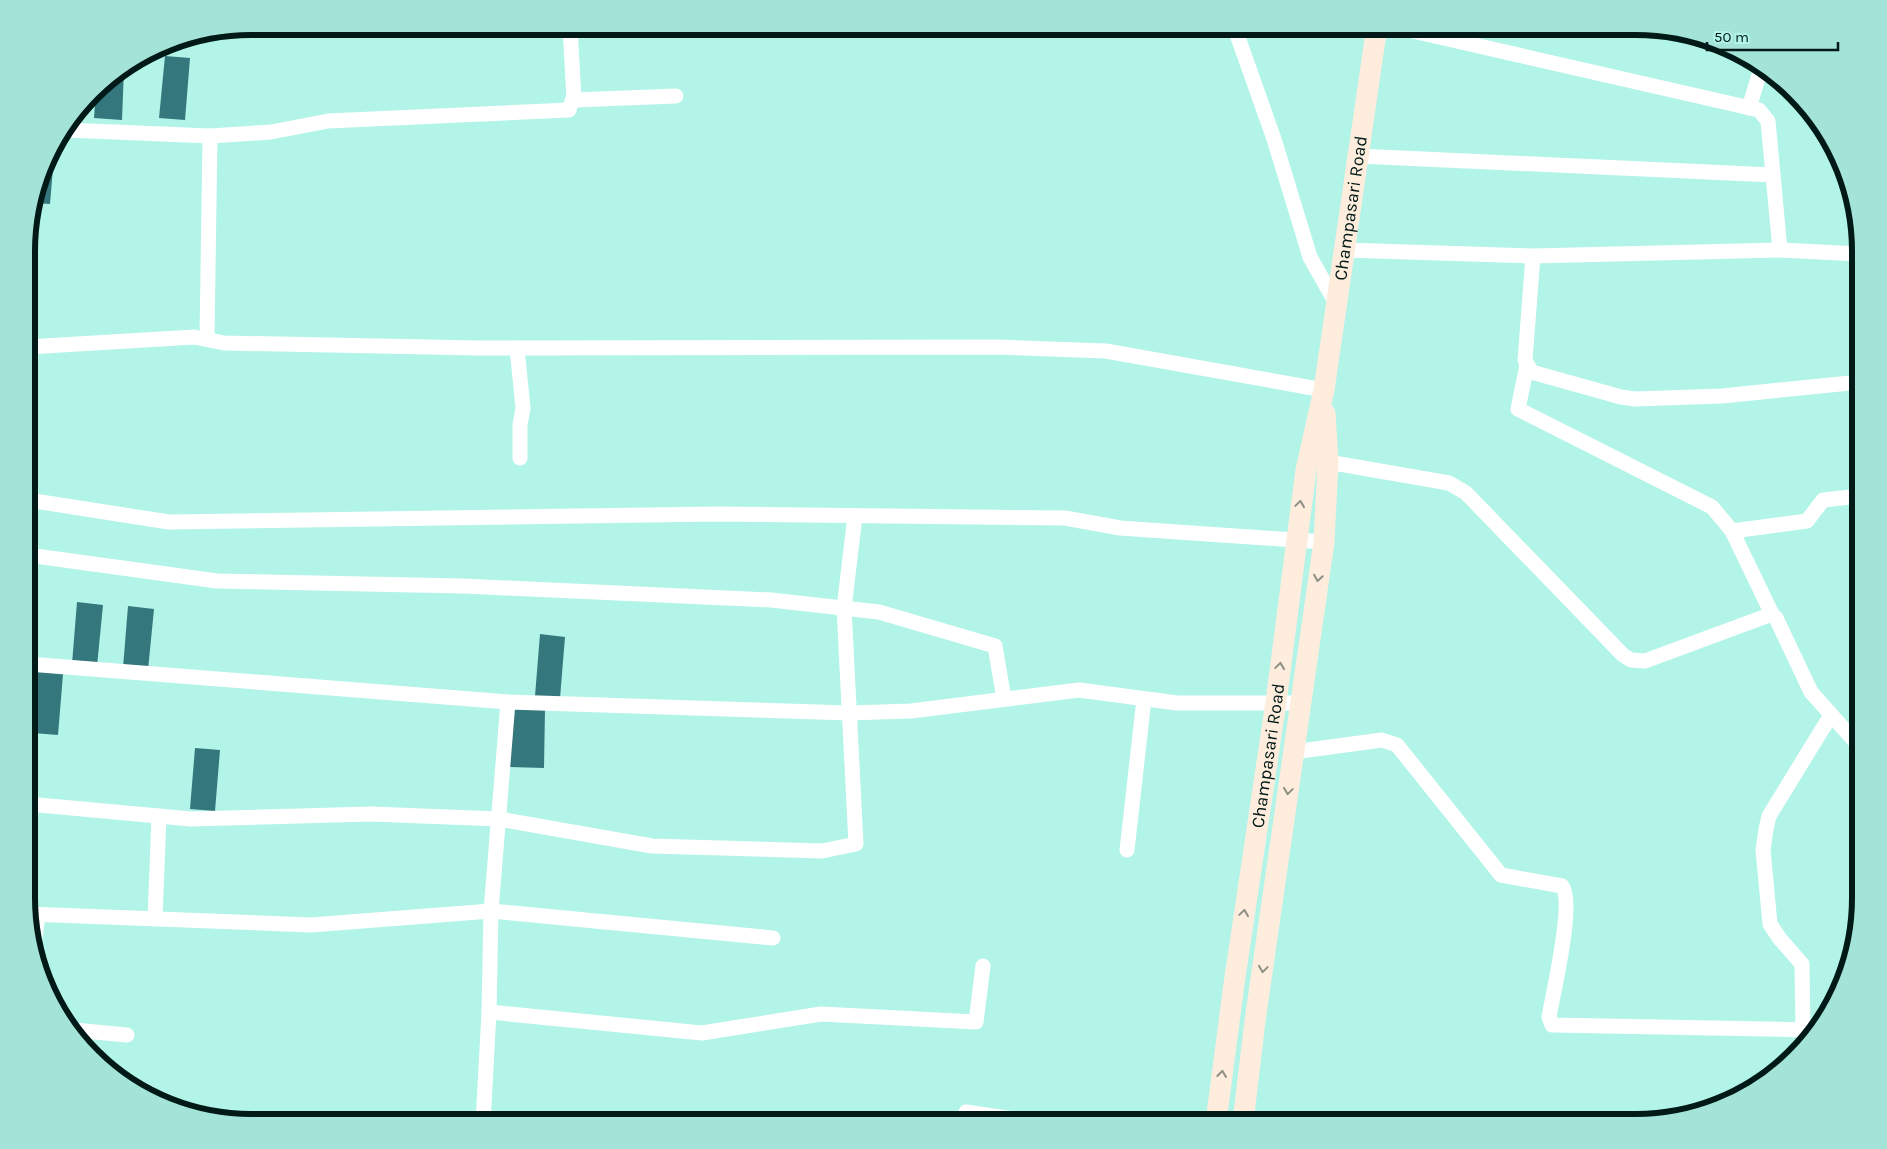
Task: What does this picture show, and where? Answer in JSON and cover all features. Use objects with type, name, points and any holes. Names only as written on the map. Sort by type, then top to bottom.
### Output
[{"type":"main road","name":"Champasari Road","points":[[1217,1114],[1235,974],[1276,702],[1295,540],[1309,453],[1324,390],[1376,35]]},
{"type":"main road","name":"Champasari Road","points":[[1245,1114],[1255,1021],[1324,542],[1328,462],[1324,390]]},
{"type":"street","points":[[571,35],[574,100],[676,96]]},
{"type":"street","points":[[1237,35],[1274,139],[1310,257],[1337,305]]},
{"type":"street","points":[[1430,35],[1759,110],[1768,121],[1780,250]]},
{"type":"street","points":[[1749,108],[1759,74]]},
{"type":"street","points":[[72,130],[210,136],[270,132],[328,121],[569,110],[574,95]]},
{"type":"street","points":[[207,339],[210,136]]},
{"type":"street","points":[[1358,156],[1773,175]]},
{"type":"street","points":[[1344,250],[1533,256],[1780,250],[1852,254]]},
{"type":"street","points":[[1533,256],[1525,360],[1535,373],[1627,399],[1722,396],[1852,383]]},
{"type":"street","points":[[35,347],[194,337],[224,343],[517,348],[997,347],[1106,351],[1324,390]]},
{"type":"street","points":[[517,348],[523,408],[520,425],[520,458]]},
{"type":"street","points":[[1527,365],[1518,403],[1520,410],[1573,435],[1712,507],[1732,531],[1811,692],[1852,738]]},
{"type":"street","points":[[1328,462],[1457,486],[1466,493],[1623,655],[1631,660],[1645,661],[1772,614]]},
{"type":"street","points":[[1732,531],[1807,521],[1821,500],[1852,497]]},
{"type":"street","points":[[35,501],[169,522],[717,514],[1065,518],[1120,528],[1324,542]]},
{"type":"street","points":[[35,805],[191,820],[371,814],[500,819],[652,846],[822,851],[856,844],[844,608],[855,516]]},
{"type":"street","points":[[35,556],[217,581],[473,587],[771,600],[879,612],[995,646],[1004,699]]},
{"type":"street","points":[[35,665],[508,702],[849,713],[911,711],[1079,690],[1177,703],[1300,703]]},
{"type":"street","points":[[1127,850],[1144,699]]},
{"type":"street","points":[[483,1114],[489,1012],[491,911],[500,819],[508,702]]},
{"type":"street","points":[[1810,1027],[1802,964],[1780,939],[1770,924],[1763,850],[1769,816],[1831,716]]},
{"type":"street","points":[[1293,752],[1382,740],[1397,745],[1501,875],[1562,886],[1566,897],[1566,916],[1549,1017],[1552,1025],[1807,1030]]},
{"type":"street","points":[[155,919],[159,816]]},
{"type":"street","points":[[35,914],[311,925],[491,911],[773,938]]},
{"type":"street","points":[[489,1012],[702,1033],[821,1014],[976,1022],[983,966]]},
{"type":"street","points":[[81,1031],[127,1035]]},
{"type":"street","points":[[966,1112],[980,1114]]},
{"type":"building","points":[[165,56],[190,58],[185,120],[159,118]]},
{"type":"building","points":[[124,76],[122,120],[94,118],[95,101]]},
{"type":"building","points":[[53,163],[50,204],[40,203]]},
{"type":"building","points":[[77,602],[103,605],[97,666],[72,664]]},
{"type":"building","points":[[128,606],[154,609],[148,670],[123,668]]},
{"type":"building","points":[[540,634],[565,637],[560,698],[535,696]]},
{"type":"building","points":[[38,671],[63,674],[58,735],[35,733]]},
{"type":"building","points":[[510,708],[545,708],[544,768],[510,767]]},
{"type":"building","points":[[195,748],[220,750],[215,811],[190,809]]}]
